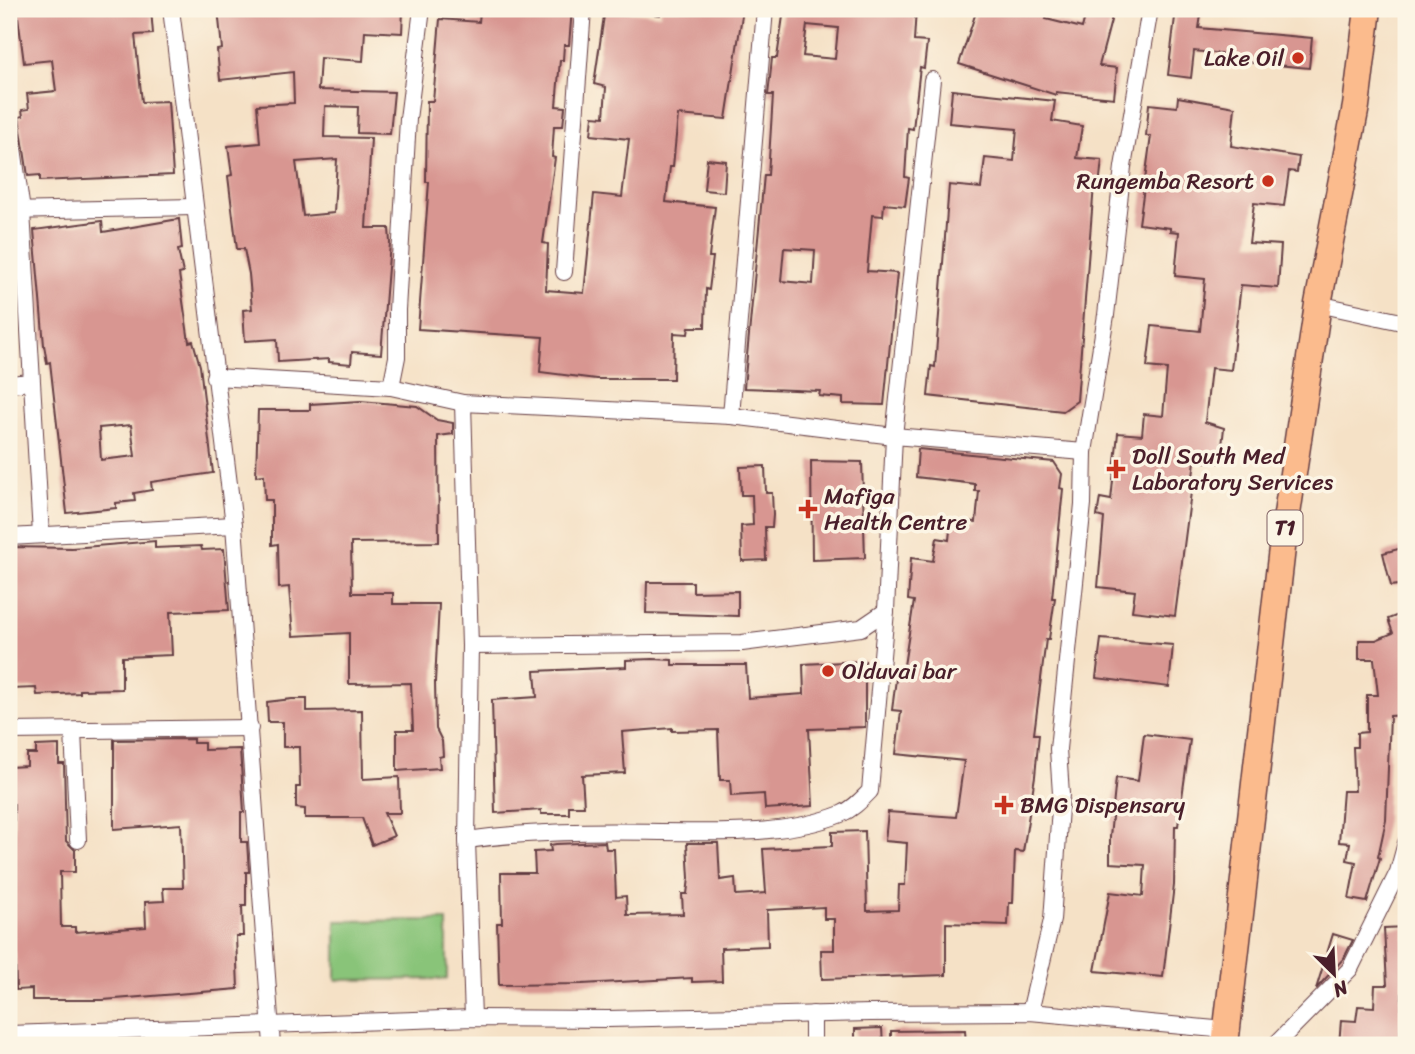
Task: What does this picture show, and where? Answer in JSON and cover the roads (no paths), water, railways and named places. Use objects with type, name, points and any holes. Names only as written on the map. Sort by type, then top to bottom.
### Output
[{"type":"highway","name":"T1","points":[[1225,1037],[1282,548],[1318,304],[1356,106],[1367,11]]},
{"type":"street","points":[[171,9],[234,525],[272,1045]]},
{"type":"street","points":[[391,387],[397,357],[397,310],[408,119],[422,9]]},
{"type":"street","points":[[564,272],[583,9]]},
{"type":"street","points":[[731,416],[765,9]]},
{"type":"street","points":[[1030,1013],[1052,920],[1061,794],[1058,749],[1083,505],[1084,452],[1106,315],[1123,167],[1150,9]]},
{"type":"street","points":[[467,840],[519,833],[728,832],[790,826],[840,815],[853,808],[870,791],[887,611],[894,436],[932,80]]},
{"type":"street","points":[[9,120],[41,535]]},
{"type":"street","points":[[15,211],[194,207]]},
{"type":"street","points":[[1318,304],[1406,323]]},
{"type":"street","points":[[214,377],[391,387],[463,403],[731,416],[894,436],[1084,452]]},
{"type":"street","points":[[9,384],[31,382]]},
{"type":"street","points":[[463,403],[470,646],[467,840],[473,1018]]},
{"type":"street","points":[[9,537],[234,525]]},
{"type":"street","points":[[470,646],[742,643],[861,628],[887,611]]},
{"type":"street","points":[[9,732],[250,728]]},
{"type":"street","points":[[72,731],[78,841]]},
{"type":"street","points":[[1275,1045],[1350,969],[1398,872],[1406,844]]},
{"type":"street","points":[[9,1034],[35,1040],[270,1026],[473,1018],[608,1019],[1030,1013],[1225,1037]]},
{"type":"street","points":[[813,1014],[813,1045]]},
{"type":"place","name":"Lake Oil","points":[[1298,58]]},
{"type":"place","name":"Rungemba Resort","points":[[1268,181]]},
{"type":"place","name":"Doll South Med Laboratory Services","points":[[1116,469]]},
{"type":"place","name":"Mafiga Health Centre","points":[[808,509]]},
{"type":"place","name":"Olduvai bar","points":[[828,671]]},
{"type":"place","name":"BMG Dispensary","points":[[1004,805]]}]
